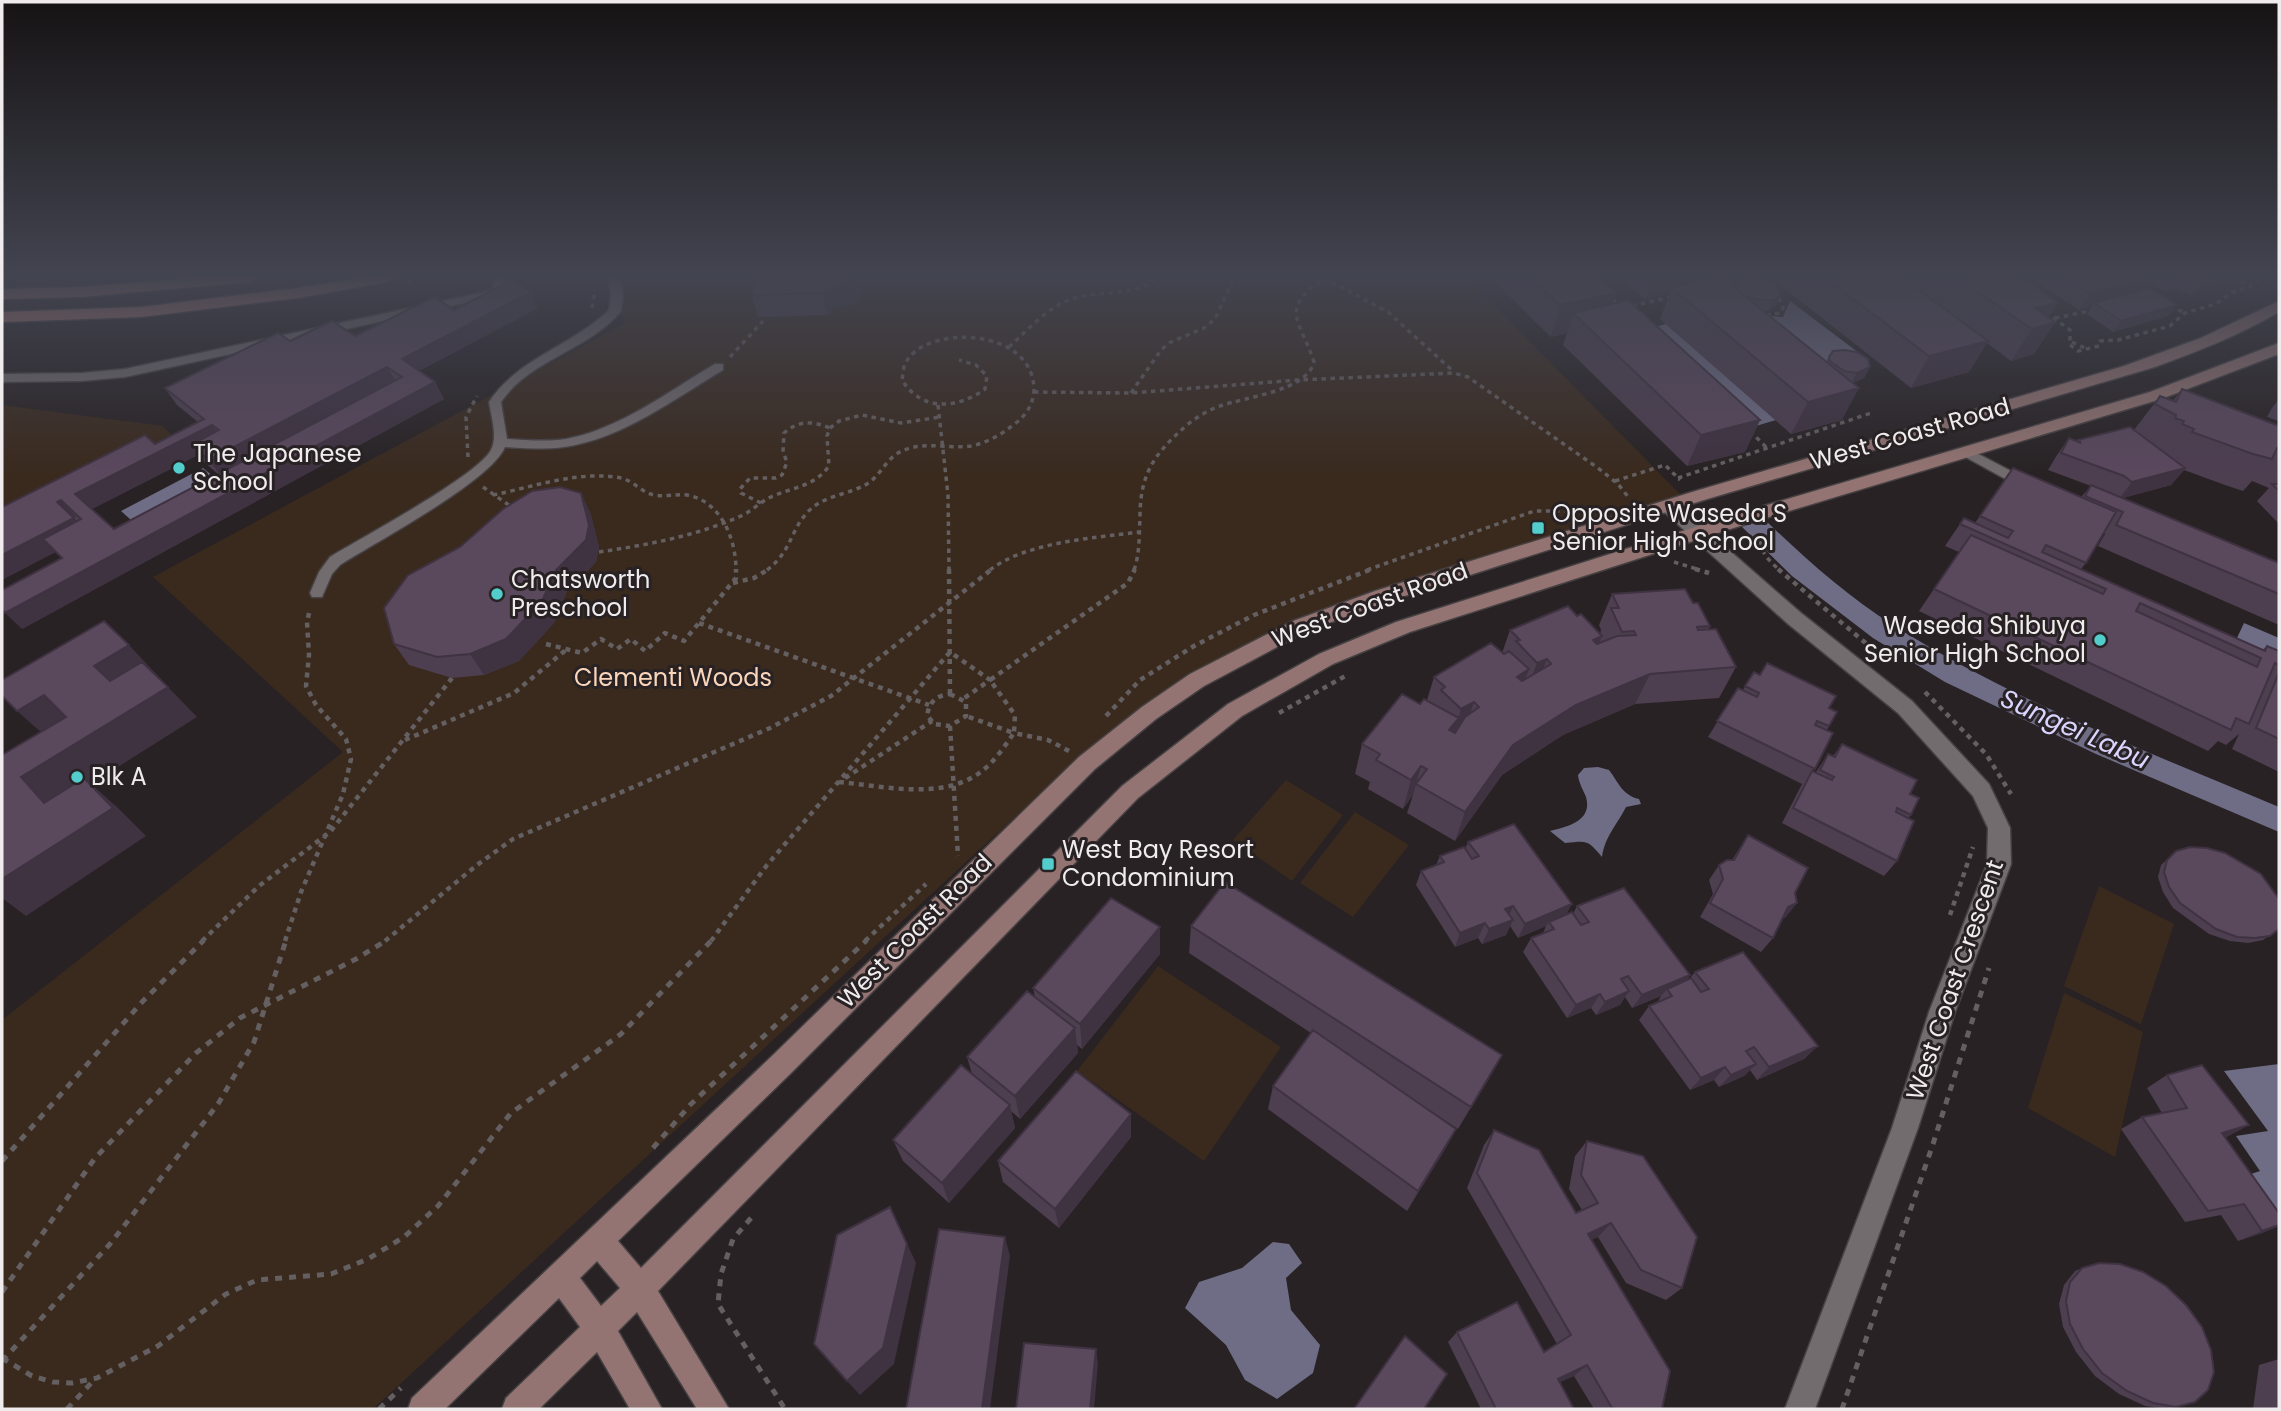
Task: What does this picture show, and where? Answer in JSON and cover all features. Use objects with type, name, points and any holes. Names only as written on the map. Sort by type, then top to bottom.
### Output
[{"type":"main road","name":"West Coast Road","points":[[423,1409],[780,1066],[1087,763],[1149,713],[1197,680],[1300,626],[1382,596],[1668,506],[2165,358],[2203,343]]},
{"type":"main road","name":"West Coast Road","points":[[517,1409],[696,1234],[1130,792],[1235,710],[1326,659],[1403,627],[1965,451],[2166,393],[2240,366],[2279,348]]},
{"type":"main road","points":[[599,1241],[639,1288],[713,1409]]},
{"type":"main road","points":[[560,1276],[599,1328],[648,1409]]},
{"type":"street","name":"West Coast Crescent","points":[[1668,506],[1794,618],[1905,707],[1981,790],[1999,828],[1999,864],[1942,1012],[1905,1128],[1800,1409]]},
{"type":"lane","points":[[2,378],[82,377],[163,367],[272,343]]},
{"type":"lane","points":[[317,593],[326,572],[335,561],[486,466],[501,443],[502,431],[495,402],[501,391],[523,373],[576,343]]},
{"type":"lane","points":[[501,443],[552,445],[594,434],[618,424],[719,367]]},
{"type":"lane","points":[[1965,451],[1994,469],[2036,489]]},
{"type":"path","points":[[719,367],[742,343]]},
{"type":"path","points":[[936,343],[909,358],[902,374],[906,389],[919,400],[938,405],[967,401],[981,393],[987,385],[987,376],[980,368],[959,360]]},
{"type":"path","points":[[733,583],[746,582],[766,571],[788,548],[807,512],[875,479],[896,453],[911,448],[979,444],[1021,420],[1030,407],[1034,392],[1028,367],[1009,347],[996,343]]},
{"type":"path","points":[[1009,347],[1014,343]]},
{"type":"path","points":[[1131,393],[1161,349],[1169,343]]},
{"type":"path","points":[[963,699],[1128,583],[1135,573],[1139,555],[1141,485],[1155,456],[1208,411],[1298,380],[1310,372],[1314,362],[1305,343]]},
{"type":"path","points":[[1421,343],[1454,373]]},
{"type":"path","points":[[2074,343],[2085,348],[2099,346],[2100,343]]},
{"type":"path","points":[[1034,392],[1131,393],[1298,380],[1454,373],[1468,377],[1615,481],[1632,501]]},
{"type":"path","points":[[485,389],[469,403],[465,429],[470,478],[522,514]]},
{"type":"path","points":[[938,405],[948,495],[950,694]]},
{"type":"path","points":[[1678,478],[1874,412]]},
{"type":"path","points":[[599,552],[645,545],[722,523],[750,512],[761,503],[804,486],[826,472],[829,466],[826,445],[830,428],[839,421],[862,415],[901,423],[940,417]]},
{"type":"path","points":[[761,503],[741,493],[740,489],[750,478],[776,478],[782,475],[787,462],[783,452],[784,433],[792,426],[811,422],[830,428]]},
{"type":"path","points":[[1747,429],[1767,447]]},
{"type":"path","points":[[1615,481],[1665,466],[1684,483]]},
{"type":"path","points":[[493,495],[596,476],[611,477],[632,481],[652,494],[674,494],[699,499],[716,512],[731,534],[739,565],[733,583],[684,640],[665,633],[645,651],[631,639],[617,649],[601,639],[582,653],[546,644]]},
{"type":"path","points":[[2,1292],[39,1242],[74,1185],[112,1140],[173,1075],[239,1018],[327,976],[373,949],[411,921],[492,852],[513,839],[770,728],[831,696],[987,570],[1017,555],[1050,546],[1139,532]]},
{"type":"path","points":[[1758,542],[1770,562],[1796,586],[1891,664]]},
{"type":"path","points":[[1671,562],[1694,566],[1713,574]]},
{"type":"path","points":[[304,622],[310,654],[305,679],[308,694],[349,742],[352,752],[349,772],[330,832],[304,884],[288,926],[270,1003],[244,1062],[209,1118],[146,1200],[50,1314],[2,1360],[32,1376],[53,1382],[72,1383],[97,1378],[158,1346],[226,1294],[257,1280],[341,1271],[369,1259],[404,1237],[438,1206],[511,1113],[621,1034],[700,955],[730,918],[766,865],[950,652]]},
{"type":"path","points":[[699,622],[929,705]]},
{"type":"path","points":[[403,741],[514,693],[567,649]]},
{"type":"path","points":[[839,782],[931,788],[955,786],[984,768],[1014,733],[1015,715],[990,680],[950,652]]},
{"type":"path","points":[[1272,717],[1352,672]]},
{"type":"path","points":[[2,1161],[143,1001],[233,910],[259,886],[330,832],[452,678]]},
{"type":"path","points":[[1923,691],[1944,708],[2005,777],[2013,800]]},
{"type":"path","points":[[950,694],[963,699],[968,707],[966,716],[950,726],[942,726],[927,715],[929,705],[939,696],[950,694]]},
{"type":"path","points":[[966,716],[1014,733],[1048,740],[1071,752],[1064,759]]},
{"type":"path","points":[[839,782],[932,721]]},
{"type":"path","points":[[950,726],[958,856]]},
{"type":"path","points":[[1949,920],[1974,842]]},
{"type":"path","points":[[949,864],[967,848]]},
{"type":"path","points":[[654,1185],[637,1168],[667,1129],[930,881]]},
{"type":"path","points":[[1842,1409],[1933,1144],[1992,958]]},
{"type":"path","points":[[759,1208],[733,1240],[721,1274],[718,1304],[785,1409]]},
{"type":"path","points":[[67,1409],[97,1378]]},
{"type":"green space","name":"Clementi Woods","points":[[588,343],[1531,343],[1683,497],[1298,621],[1218,660],[1153,699],[1092,746],[373,1409],[2,1409],[2,1020],[343,752],[153,577]]},
{"type":"green space","points":[[2,405],[163,426],[176,440],[2,521]]},
{"type":"green space","points":[[1286,780],[1343,815],[1292,881],[1233,840]]},
{"type":"green space","points":[[1355,812],[1409,845],[1353,917],[1300,883]]},
{"type":"green space","points":[[2099,886],[2174,924],[2141,1024],[2064,986]]},
{"type":"green space","points":[[1158,966],[1281,1047],[1204,1161],[1077,1071]]},
{"type":"green space","points":[[2064,993],[2143,1032],[2115,1157],[2028,1108]]},
{"type":"shaded area","points":[[1663,343],[1688,343],[1776,420],[1756,426]]},
{"type":"shaded area","points":[[1780,343],[1846,343],[1859,353],[1799,370]]},
{"type":"shaded area","points":[[203,468],[224,485],[141,529],[121,511]]},
{"type":"shaded area","points":[[2244,623],[2279,638],[2279,676],[2230,653]]},
{"type":"shaded area","points":[[1598,767],[1609,770],[1618,784],[1639,799],[1641,804],[1626,807],[1609,837],[1602,857],[1590,844],[1565,843],[1550,831],[1577,822],[1586,812],[1586,797],[1578,775],[1584,768]]},
{"type":"shaded area","points":[[2279,1064],[2279,1215],[2227,1182],[2260,1171],[2236,1136],[2268,1131],[2224,1071]]},
{"type":"shaded area","points":[[1273,1242],[1289,1244],[1302,1263],[1286,1278],[1291,1310],[1320,1345],[1313,1373],[1277,1399],[1245,1380],[1226,1345],[1185,1308],[1199,1282],[1242,1268]]},
{"type":"building","points":[[258,343],[433,343],[402,359],[435,382],[5,613],[2,609],[2,590],[62,558],[43,539],[81,519],[61,500],[57,502],[74,518],[2,555],[2,507],[145,435],[155,444],[204,419],[165,388]],"holes":[[[387,367],[402,377],[114,529],[75,494],[212,425],[219,430],[191,445],[209,460]]]},
{"type":"building","points":[[1604,343],[1675,343],[1760,420],[1701,435]]},
{"type":"building","points":[[1737,343],[1803,343],[1859,388],[1808,402]]},
{"type":"building","points":[[1912,343],[1981,343],[1929,356]]},
{"type":"building","points":[[1833,351],[1857,352],[1868,359],[1870,367],[1857,373],[1844,371],[1830,361],[1829,357]]},
{"type":"building","points":[[2182,389],[2279,426],[2279,449],[2277,448],[2272,459],[2192,432],[2194,429],[2182,424],[2184,421],[2155,404],[2160,396],[2176,402]]},
{"type":"building","points":[[2130,427],[2185,468],[2132,482],[2124,476],[2061,453],[2069,438],[2081,443],[2078,440]]},
{"type":"building","points":[[2013,468],[2116,512],[2086,563],[2046,545],[2042,552],[2265,651],[2267,646],[2279,651],[2279,665],[2275,663],[2249,724],[2236,718],[2231,730],[1934,589],[1971,535],[2103,594],[2106,589],[1960,524],[1964,518],[2008,538],[2013,531],[1980,516]],"holes":[[[2140,603],[2261,658],[2257,667],[2136,611]]]},
{"type":"building","points":[[2091,485],[2279,563],[2279,594],[2116,525],[2123,512],[2085,496]]},
{"type":"building","name":"Chatsworth Preschool","points":[[560,487],[581,493],[589,525],[586,540],[556,570],[542,601],[506,639],[470,654],[437,657],[394,644],[384,608],[408,575],[460,547],[503,509],[532,491]]},
{"type":"building","points":[[1685,589],[1693,603],[1698,603],[1710,626],[1697,627],[1698,630],[1716,629],[1736,667],[1650,674],[1576,705],[1513,745],[1465,812],[1416,784],[1427,769],[1421,766],[1411,780],[1376,760],[1380,754],[1362,744],[1402,694],[1420,704],[1424,699],[1459,718],[1449,730],[1455,733],[1465,717],[1479,707],[1474,702],[1461,709],[1441,690],[1445,687],[1434,677],[1491,643],[1504,654],[1509,651],[1529,669],[1517,677],[1522,681],[1551,664],[1547,659],[1537,663],[1516,641],[1520,640],[1510,630],[1568,606],[1577,616],[1581,614],[1602,636],[1593,640],[1597,644],[1617,636],[1636,635],[1634,631],[1622,632],[1611,608],[1619,608],[1612,594]]},
{"type":"building","points":[[104,621],[129,645],[94,666],[110,681],[142,662],[168,687],[21,777],[44,803],[84,778],[113,808],[2,879],[2,755],[66,717],[44,695],[17,711],[2,696],[2,680]]},
{"type":"building","points":[[1767,663],[1836,696],[1829,708],[1837,712],[1829,726],[1817,721],[1815,725],[1833,733],[1815,769],[1717,721],[1738,688],[1757,697],[1759,693],[1745,686],[1754,672],[1760,675]]},
{"type":"building","points":[[2279,676],[2279,739],[2256,728]]},
{"type":"building","points":[[1842,744],[1917,780],[1910,794],[1919,798],[1911,815],[1897,808],[1896,812],[1914,821],[1897,861],[1793,808],[1812,771],[1832,780],[1834,777],[1820,770],[1828,754],[1835,757]]},
{"type":"building","points":[[1514,824],[1572,904],[1525,924],[1513,906],[1505,909],[1513,920],[1489,929],[1485,923],[1460,933],[1421,871],[1444,862],[1440,856],[1464,847],[1472,859],[1479,856],[1468,842]]},
{"type":"building","points":[[1748,835],[1808,868],[1795,893],[1797,903],[1788,907],[1773,938],[1710,903],[1723,879],[1719,865],[1727,860],[1734,860]]},
{"type":"building","points":[[2190,847],[2225,853],[2261,874],[2279,899],[2279,929],[2270,936],[2237,937],[2216,929],[2180,903],[2169,887],[2164,872],[2167,860],[2176,851]]},
{"type":"building","points":[[1225,882],[1502,1055],[1471,1107],[1191,926]]},
{"type":"building","points":[[1624,888],[1690,975],[1642,995],[1628,976],[1621,979],[1629,991],[1605,1002],[1600,994],[1576,1005],[1531,938],[1554,929],[1549,922],[1572,912],[1581,925],[1589,922],[1577,906]]},
{"type":"building","points":[[1111,898],[1160,927],[1080,1024],[1033,988]]},
{"type":"building","points":[[1743,952],[1818,1046],[1769,1067],[1754,1047],[1746,1051],[1756,1064],[1731,1075],[1725,1067],[1701,1078],[1649,1006],[1672,996],[1667,989],[1691,978],[1701,992],[1709,989],[1695,972]]},
{"type":"building","points":[[1027,991],[1075,1028],[1015,1096],[967,1057]]},
{"type":"building","points":[[1313,1030],[1456,1129],[1418,1191],[1273,1086]]},
{"type":"building","points":[[961,1065],[1010,1105],[942,1183],[893,1140]]},
{"type":"building","points":[[2202,1065],[2249,1125],[2222,1133],[2279,1213],[2279,1225],[2262,1231],[2244,1204],[2208,1211],[2142,1117],[2187,1108],[2167,1075]]},
{"type":"building","points":[[1076,1071],[1131,1114],[1055,1209],[998,1161]]},
{"type":"building","points":[[1494,1130],[1539,1150],[1576,1213],[1598,1203],[1581,1175],[1587,1141],[1643,1156],[1697,1237],[1682,1288],[1641,1270],[1611,1223],[1588,1234],[1670,1371],[1662,1409],[1612,1408],[1587,1365],[1558,1379],[1574,1409],[1496,1409],[1457,1332],[1517,1302],[1544,1352],[1571,1335],[1477,1173]]},
{"type":"building","points":[[890,1207],[907,1244],[883,1348],[847,1381],[814,1344],[837,1235]]},
{"type":"building","points":[[939,1229],[1005,1237],[982,1409],[906,1409]]},
{"type":"building","points":[[2099,1263],[2120,1264],[2143,1272],[2166,1286],[2186,1305],[2202,1327],[2211,1350],[2214,1372],[2208,1390],[2195,1402],[2176,1407],[2153,1403],[2127,1391],[2102,1373],[2083,1349],[2070,1324],[2066,1301],[2070,1282],[2082,1268]]},
{"type":"building","points":[[1405,1336],[1447,1374],[1424,1409],[1354,1409]]},
{"type":"building","points":[[1024,1343],[1096,1349],[1090,1409],[1016,1409]]},
{"type":"waterway","name":"Sungei Labu","points":[[1749,519],[1801,570],[1882,631],[1955,675],[2106,746],[2279,820]]},
{"type":"place","name":"The Japanese School","points":[[179,468]]},
{"type":"place","name":"Opposite Waseda S Senior High School","points":[[1538,528]]},
{"type":"place","name":"Chatsworth Preschool","points":[[497,594]]},
{"type":"place","name":"Waseda Shibuya Senior High School","points":[[2100,640]]},
{"type":"place","name":"Blk A","points":[[77,777]]},
{"type":"place","name":"West Bay Resort Condominium","points":[[1048,864]]}]
